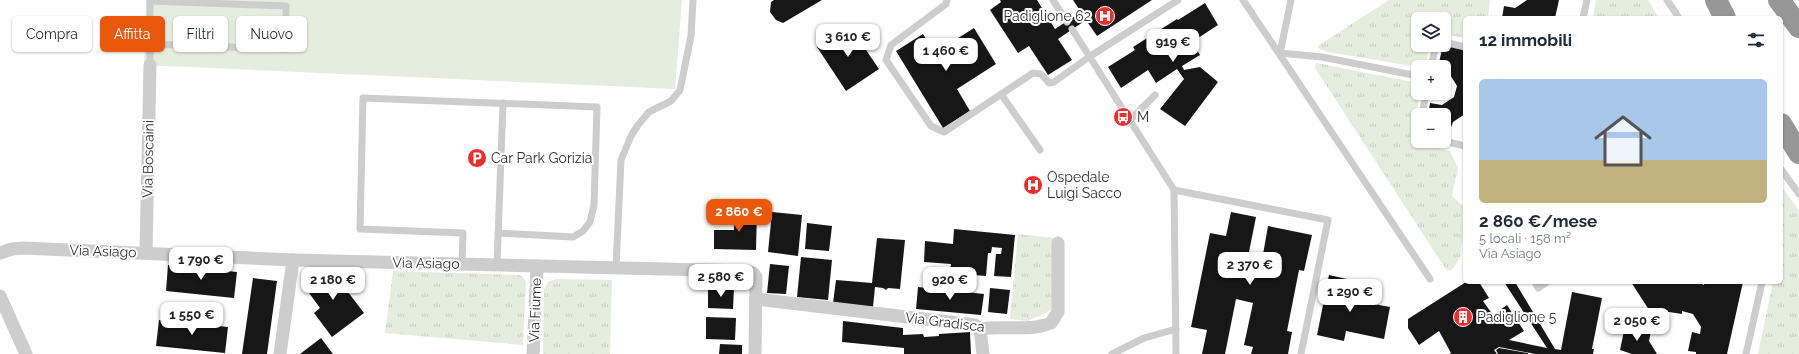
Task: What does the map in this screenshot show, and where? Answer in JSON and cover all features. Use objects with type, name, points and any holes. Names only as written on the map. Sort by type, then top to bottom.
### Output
[{"type":"highway","points":[[1716,0],[1725,16]]},
{"type":"highway","points":[[1779,0],[1799,27]]},
{"type":"highway","points":[[1783,127],[1799,154]]},
{"type":"street","name":"Via Boscaini","points":[[146,252],[150,65]]},
{"type":"street","name":"Via Gradisca","points":[[756,300],[975,325],[980,329],[999,327],[1038,328],[1051,323],[1058,312],[1058,242]]},
{"type":"street","name":"Via Asiago","points":[[0,253],[12,249],[23,248],[146,252],[293,260],[616,267],[748,272],[753,273],[756,277],[756,300]]},
{"type":"street","points":[[280,354],[293,260]]},
{"type":"street","name":"Via Fiume","points":[[533,354],[536,266]]},
{"type":"street","points":[[0,296],[26,354]]},
{"type":"street","points":[[755,354],[756,300]]},
{"type":"street","points":[[980,329],[983,354]]},
{"type":"lane","points":[[616,267],[621,160],[631,136],[638,125],[649,112],[671,101],[680,90],[691,36],[693,0]]},
{"type":"lane","points":[[947,0],[946,4],[891,45],[886,60],[931,126],[944,132],[1033,73],[1041,74],[1049,83],[1054,82],[1089,57],[1178,0]]},
{"type":"lane","points":[[1053,0],[1067,22]]},
{"type":"lane","points":[[1243,0],[1430,279]]},
{"type":"lane","points":[[1280,54],[1291,0]]},
{"type":"lane","points":[[1583,16],[1587,0]]},
{"type":"lane","points":[[1666,0],[1677,16]]},
{"type":"lane","points":[[150,1],[286,6],[286,49],[149,44],[150,1]]},
{"type":"lane","points":[[1072,30],[1174,190],[1176,354]]},
{"type":"lane","points":[[1451,44],[1463,47]]},
{"type":"lane","points":[[149,52],[150,65]]},
{"type":"lane","points":[[1280,54],[1322,57],[1411,75]]},
{"type":"lane","points":[[1001,94],[1040,150]]},
{"type":"lane","points":[[1130,120],[1155,95]]},
{"type":"lane","points":[[462,264],[463,233],[360,229],[363,98],[597,107],[594,206],[590,222],[583,232],[574,237],[498,233]]},
{"type":"lane","points":[[497,265],[503,103]]},
{"type":"lane","points":[[1451,143],[1463,146]]},
{"type":"lane","points":[[1783,172],[1799,194]]},
{"type":"lane","points":[[1174,190],[1328,220],[1301,354]]},
{"type":"lane","points":[[1536,284],[1538,288],[1544,284]]},
{"type":"lane","points":[[1746,354],[1762,284]]},
{"type":"lane","points":[[1112,354],[1144,338],[1176,329]]},
{"type":"green space","points":[[146,0],[682,0],[675,89],[144,65],[144,52],[165,52],[165,16],[146,16]]},
{"type":"green space","points":[[1389,0],[1490,0],[1488,16],[1463,16],[1463,38],[1451,35],[1451,12],[1411,12],[1411,52],[1428,52],[1427,60],[1411,60],[1411,66],[1328,52],[1318,48],[1319,45]]},
{"type":"green space","points":[[1596,0],[1648,0],[1658,16],[1593,16]]},
{"type":"green space","points":[[1316,63],[1411,82],[1411,100],[1419,100],[1417,108],[1411,108],[1411,148],[1437,148],[1450,151],[1458,168],[1452,196],[1463,206],[1463,236],[1460,258],[1452,270],[1447,270],[1315,68]]},
{"type":"green space","points":[[1783,189],[1799,210],[1799,354],[1758,354],[1773,284],[1783,284]]},
{"type":"green space","points":[[1018,234],[1054,238],[1054,309],[1028,321],[1010,319]]},
{"type":"green space","points":[[393,271],[519,275],[523,277],[526,282],[523,345],[385,333]]},
{"type":"green space","points":[[556,279],[612,280],[610,354],[543,354],[544,289],[548,282]]},
{"type":"building","points":[[774,0],[822,0],[783,23],[776,20],[770,12],[771,2]]},
{"type":"building","points":[[1000,0],[1037,0],[1055,29],[1081,12],[1073,0],[1152,0],[1097,36],[1086,20],[1058,39],[1072,60],[1048,75],[1029,46],[1018,53],[990,10],[1001,2]]},
{"type":"building","points":[[1527,0],[1559,0],[1555,16],[1502,16],[1504,6],[1515,8]]},
{"type":"building","points":[[1205,3],[1218,25],[1192,42],[1200,55],[1182,66],[1184,70],[1200,67],[1218,82],[1185,126],[1160,109],[1184,79],[1177,69],[1156,83],[1148,70],[1121,88],[1108,67],[1135,50],[1133,47]]},
{"type":"building","points":[[849,25],[879,69],[846,91],[817,47]]},
{"type":"building","points":[[974,28],[996,64],[957,89],[970,111],[943,128],[896,51],[923,34],[932,48],[941,42],[944,47]]},
{"type":"building","points":[[1451,47],[1463,50],[1463,115],[1453,122],[1451,128],[1451,108],[1429,108],[1430,103],[1442,105],[1451,100],[1454,97],[1457,86],[1451,76],[1451,60],[1440,60],[1441,52],[1451,52]]},
{"type":"building","points":[[735,210],[757,210],[756,250],[714,249],[714,230],[734,230]]},
{"type":"building","points":[[772,212],[802,215],[798,256],[768,252]]},
{"type":"building","points":[[1231,212],[1256,217],[1248,257],[1262,260],[1268,226],[1312,235],[1304,271],[1299,270],[1287,331],[1292,332],[1288,354],[1251,354],[1253,347],[1244,345],[1253,303],[1236,299],[1225,354],[1202,354],[1207,330],[1191,327],[1210,233],[1226,236]]},
{"type":"building","points":[[807,223],[832,226],[829,251],[805,249]]},
{"type":"building","points":[[954,229],[1015,235],[1011,277],[994,276],[996,254],[1001,254],[1002,248],[992,247],[991,253],[988,253],[986,276],[950,273],[951,264],[924,262],[925,241],[953,244]]},
{"type":"building","points":[[877,238],[905,240],[900,289],[888,288],[886,290],[875,287],[873,307],[833,303],[836,280],[872,283]]},
{"type":"building","points":[[801,257],[832,260],[828,300],[797,297]]},
{"type":"building","points":[[770,264],[789,266],[786,294],[767,293]]},
{"type":"building","points":[[168,265],[237,272],[234,298],[166,291]]},
{"type":"building","points":[[332,265],[351,290],[348,292],[364,313],[332,337],[314,313],[320,308],[304,286]]},
{"type":"building","points":[[1329,275],[1356,281],[1352,300],[1390,307],[1384,339],[1346,331],[1344,341],[1317,335]]},
{"type":"building","points":[[253,278],[277,281],[267,354],[242,354]]},
{"type":"building","name":"Padiglione 5","points":[[1463,284],[1480,284],[1489,298],[1483,301],[1493,315],[1507,305],[1524,331],[1509,340],[1547,348],[1505,284],[1516,284],[1555,349],[1561,350],[1572,292],[1602,298],[1592,349],[1594,349],[1593,354],[1535,354],[1499,347],[1494,350],[1497,354],[1449,354],[1451,353],[1439,331],[1419,345],[1408,328],[1408,319]]},
{"type":"building","points":[[1632,284],[1743,284],[1727,354],[1696,354],[1696,352],[1688,351],[1692,332],[1700,334],[1701,327],[1693,314],[1682,311],[1682,314],[1656,310],[1651,313]]},
{"type":"building","points":[[708,287],[734,288],[733,309],[708,308]]},
{"type":"building","points":[[918,287],[984,294],[981,315],[916,309]]},
{"type":"building","points":[[990,288],[1010,290],[1007,314],[988,312]]},
{"type":"building","points":[[706,317],[736,318],[735,340],[706,339]]},
{"type":"building","points":[[159,320],[228,327],[225,353],[156,346]]},
{"type":"building","points":[[843,321],[903,328],[903,335],[923,334],[924,337],[939,336],[939,334],[970,332],[971,354],[904,354],[904,348],[842,342]]},
{"type":"building","points":[[1625,326],[1651,331],[1649,341],[1657,354],[1632,354],[1620,350]]},
{"type":"building","points":[[321,338],[333,354],[300,354]]},
{"type":"building","points":[[720,344],[742,345],[742,354],[719,354]]},
{"type":"building","points":[[1499,348],[1528,354],[1498,354],[1496,350]]},
{"type":"place","name":"Padiglione 62","points":[[1105,16]]},
{"type":"place","name":"M","points":[[1123,117]]},
{"type":"place","name":"Car Park Gorizia","points":[[477,158]]},
{"type":"place","name":"Ospedale Luigi Sacco","points":[[1033,185]]},
{"type":"place","name":"Padiglione 5","points":[[1463,317]]}]
